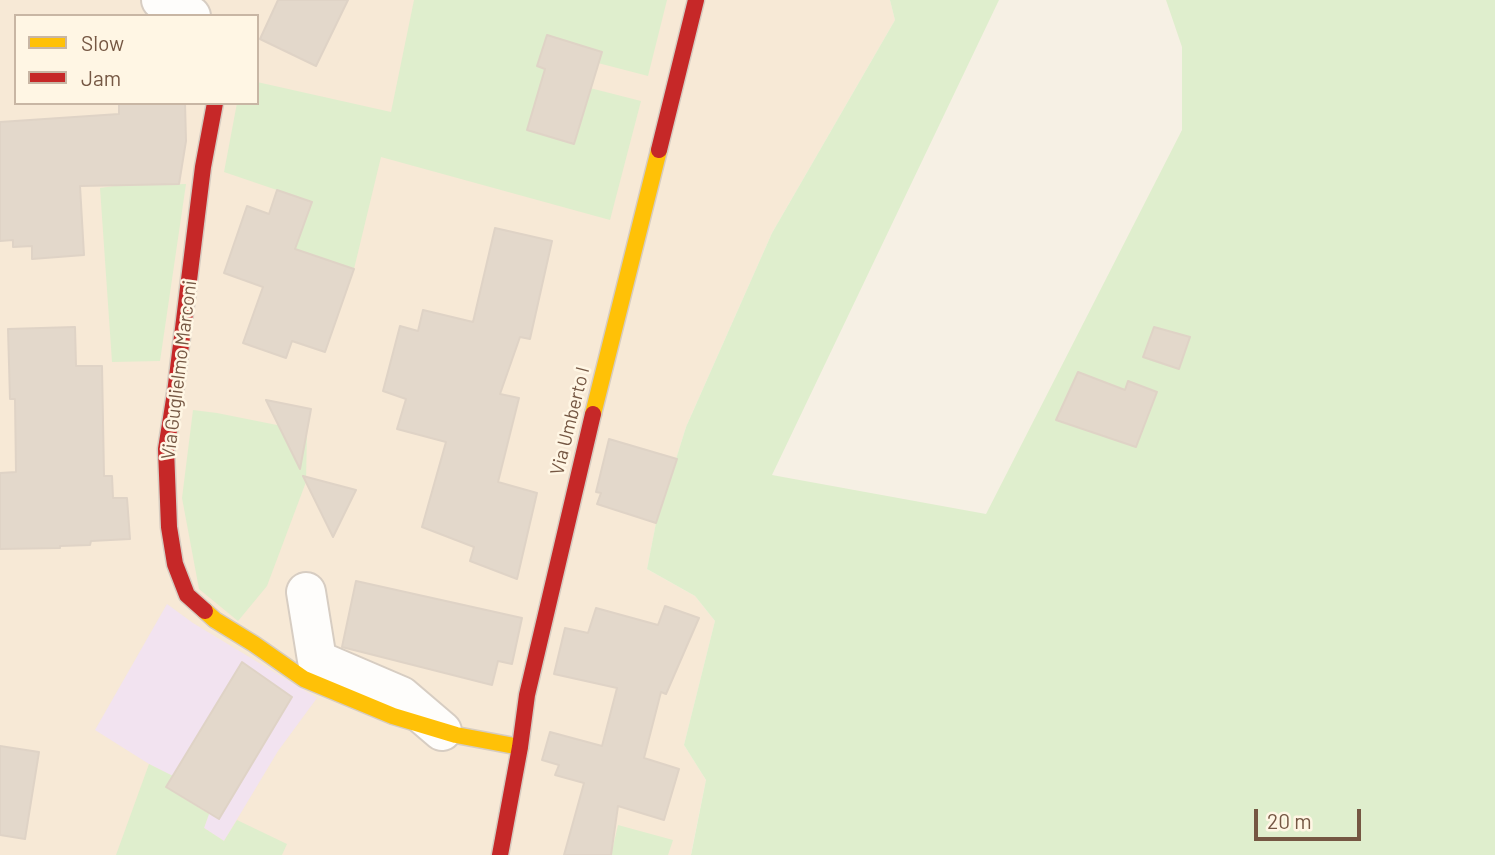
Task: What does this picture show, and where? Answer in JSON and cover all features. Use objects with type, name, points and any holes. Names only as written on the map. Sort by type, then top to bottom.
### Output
[{"type":"main road","name":"Via Umberto I","points":[[500,855],[527,695],[577,478],[695,0]]},
{"type":"main road","name":"Via Guglielmo Marconi","points":[[215,105],[166,449],[169,527],[175,564],[187,595],[215,620],[303,679],[393,716],[456,735],[520,747]]},
{"type":"street","points":[[161,0],[187,14]]},
{"type":"street","name":"Via Guglielmo Marconi","points":[[306,592],[317,660],[401,696],[442,731]]},
{"type":"shaded area","points":[[0,0],[890,0],[895,20],[772,233],[686,427],[656,524],[647,569],[695,596],[715,621],[684,745],[706,780],[692,855],[0,855]]},
{"type":"shaded area","points":[[167,604],[193,623],[317,698],[278,751],[224,841],[204,828],[209,813],[166,787],[172,776],[95,730]]},
{"type":"green space","points":[[414,0],[667,0],[648,76],[598,63],[547,36],[537,66],[545,69],[527,130],[590,88],[641,101],[610,220],[381,157],[354,269],[314,255],[291,261],[312,202],[224,172],[237,105],[259,105],[259,82],[391,112]]},
{"type":"green space","points":[[890,0],[999,0],[772,475],[986,514],[1182,130],[1182,47],[1166,0],[1495,0],[1495,855],[691,855],[706,780],[684,745],[715,621],[695,596],[647,569],[656,523],[686,427],[772,233],[895,20]]},
{"type":"green space","points":[[186,184],[160,361],[112,362],[100,188]]},
{"type":"green space","points":[[193,410],[307,431],[306,482],[267,586],[238,621],[199,589],[182,498]]},
{"type":"green space","points":[[149,764],[173,776],[166,787],[209,814],[204,828],[224,841],[237,820],[287,844],[282,855],[116,855]]},
{"type":"green space","points":[[618,825],[673,840],[668,855],[611,855]]},
{"type":"building","points":[[278,0],[348,0],[316,66],[260,39]]},
{"type":"building","points":[[547,35],[602,52],[574,144],[527,130],[545,69],[537,66]]},
{"type":"building","points":[[119,105],[185,105],[186,141],[179,184],[80,186],[84,255],[32,259],[32,246],[13,247],[13,240],[0,241],[0,122],[119,114]]},
{"type":"building","points":[[277,190],[312,202],[295,249],[354,269],[325,352],[292,341],[286,358],[243,343],[263,287],[224,273],[247,206],[269,214]]},
{"type":"building","points":[[495,228],[552,241],[530,339],[520,337],[500,394],[519,398],[498,482],[537,493],[517,579],[470,561],[474,547],[422,527],[446,442],[397,429],[406,399],[383,391],[400,326],[418,331],[423,310],[473,322]]},
{"type":"building","points":[[75,327],[76,366],[102,366],[104,476],[112,476],[113,498],[127,498],[130,539],[91,541],[90,545],[60,548],[0,549],[0,473],[16,472],[15,399],[10,399],[8,329]]},
{"type":"building","points":[[1154,327],[1190,337],[1179,369],[1143,357]]},
{"type":"building","points":[[1078,372],[1125,390],[1128,381],[1157,392],[1136,447],[1056,420]]},
{"type":"building","points":[[266,400],[311,409],[300,469]]},
{"type":"building","points":[[609,439],[677,459],[656,523],[597,504],[601,493],[596,492]]},
{"type":"building","points":[[303,476],[356,490],[333,537]]},
{"type":"building","points":[[356,581],[522,618],[512,664],[498,661],[492,685],[342,647]]},
{"type":"building","points":[[665,606],[699,618],[666,694],[661,692],[644,758],[679,769],[664,820],[618,806],[611,855],[564,855],[584,783],[555,775],[559,765],[542,760],[550,732],[602,746],[617,688],[554,674],[565,628],[588,633],[596,608],[658,625]]},
{"type":"building","points":[[242,662],[292,697],[219,819],[166,787]]},
{"type":"building","points":[[0,746],[39,752],[25,839],[0,835]]},
{"type":"traffic: slow","points":[[593,414],[659,150]]},
{"type":"traffic: slow","points":[[205,611],[304,679],[393,716],[456,735],[520,747]]},
{"type":"traffic: jam","points":[[659,150],[696,0]]},
{"type":"traffic: jam","points":[[205,611],[187,595],[175,564],[169,527],[166,449],[203,167],[215,105]]},
{"type":"traffic: jam","points":[[500,855],[527,695],[593,414]]}]
